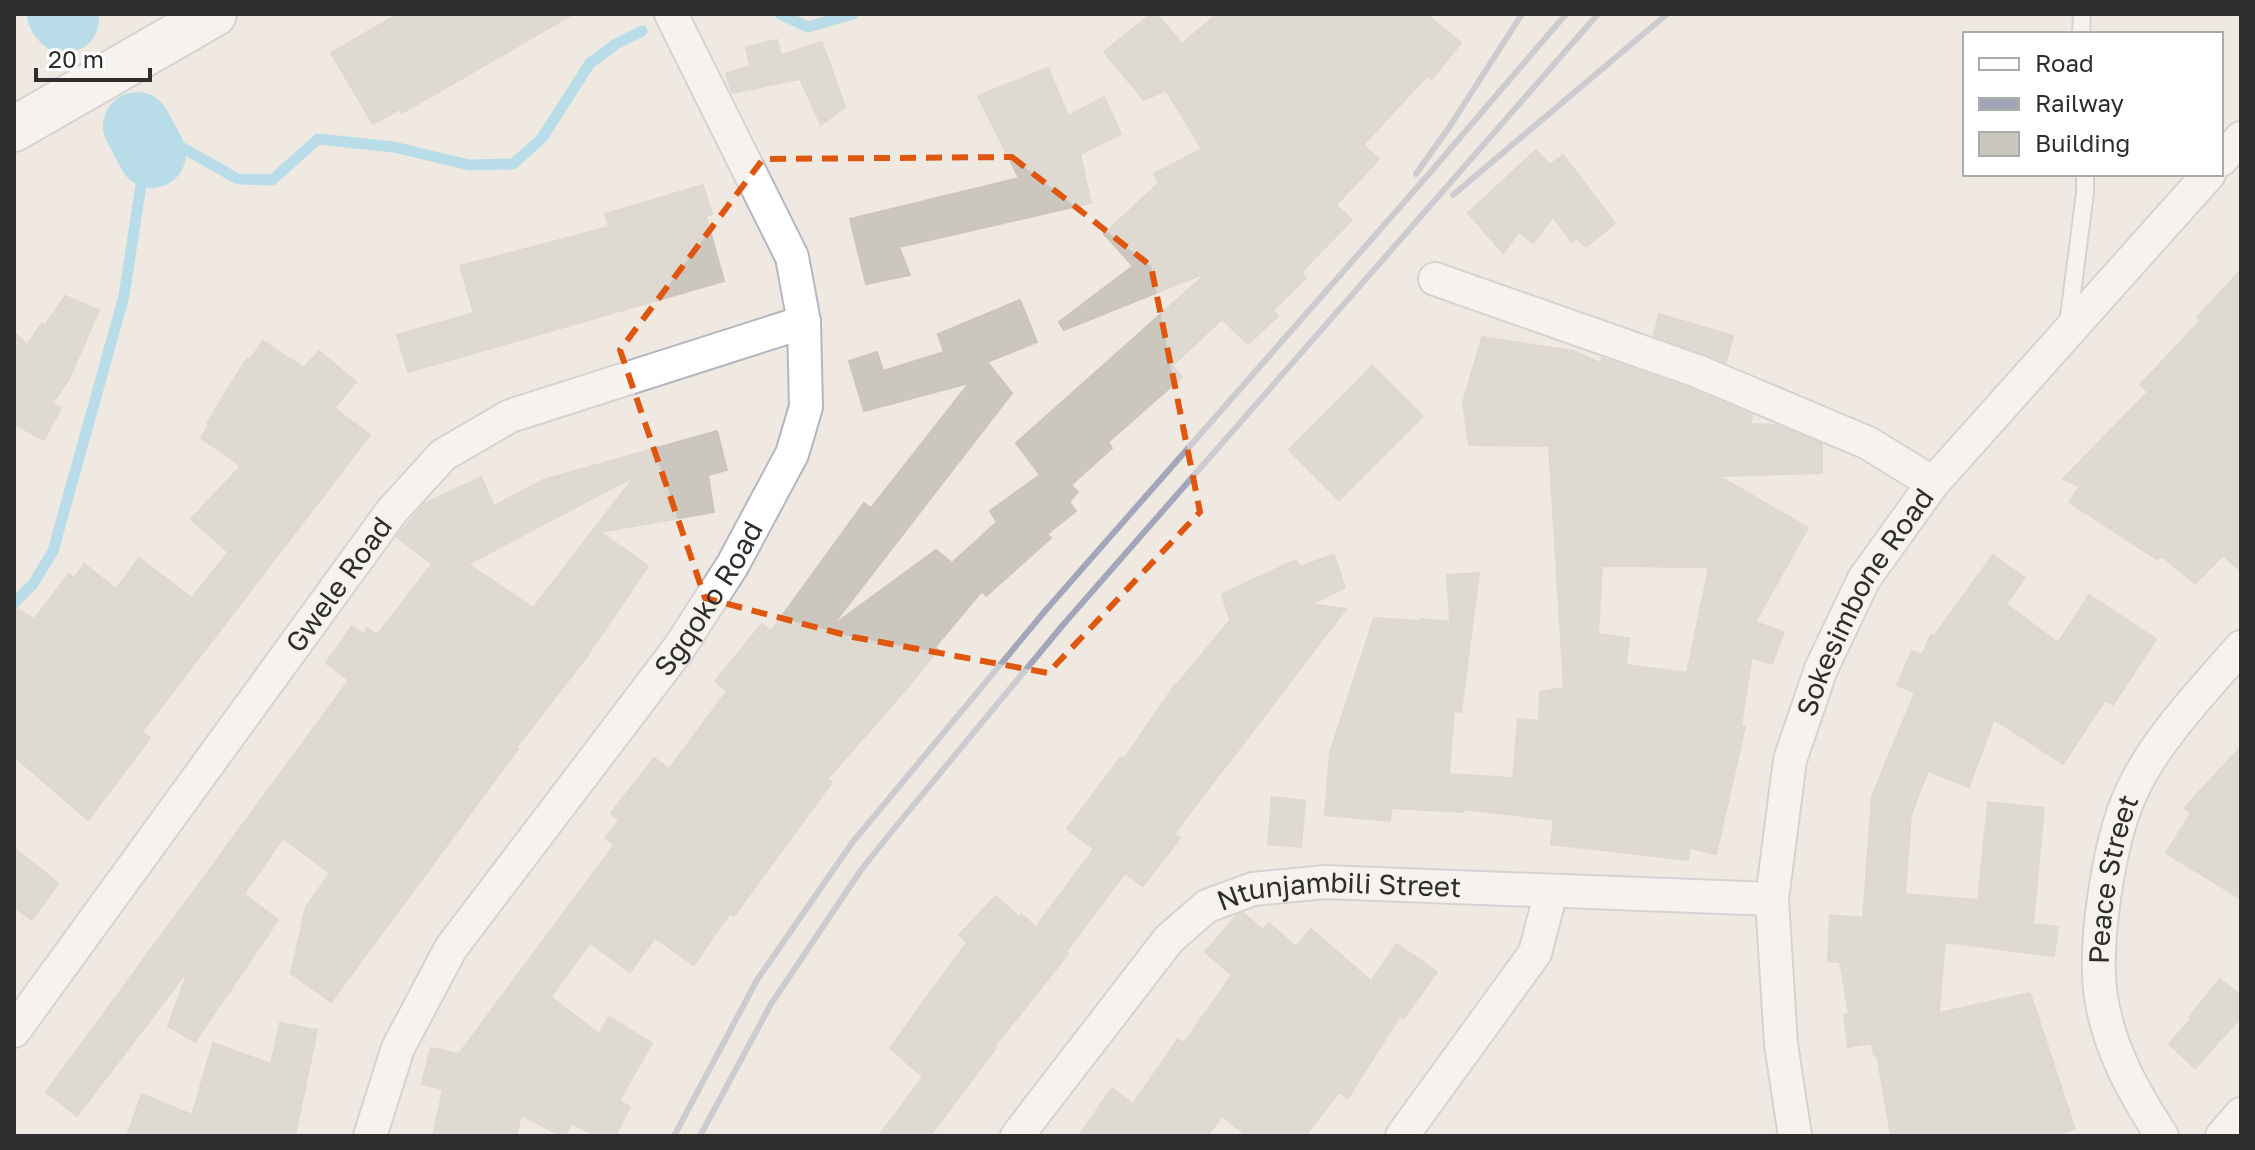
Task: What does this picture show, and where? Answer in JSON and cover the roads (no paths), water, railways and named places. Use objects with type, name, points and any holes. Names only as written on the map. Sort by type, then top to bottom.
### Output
[{"type":"street","points":[[14,129],[214,14]]},
{"type":"street","name":"Sgqoko Road","points":[[370,1136],[398,1048],[451,948],[679,648],[732,566],[772,496],[792,454],[806,407],[804,322],[792,257],[671,14]]},
{"type":"street","points":[[2223,158],[2241,138]]},
{"type":"street","name":"Sokesimbone Road","points":[[1795,1136],[1781,1044],[1772,899],[1790,760],[1821,669],[1864,579],[1933,483],[2207,176]]},
{"type":"street","points":[[1435,279],[1697,371],[1868,443],[1933,483]]},
{"type":"street","name":"Gwele Road","points":[[14,1031],[392,511],[443,455],[510,416],[804,322]]},
{"type":"street","name":"Peace Street","points":[[2162,1136],[2131,1087],[2101,996],[2101,948],[2113,846],[2131,792],[2173,726],[2241,647]]},
{"type":"street","name":"Ntunjambili Street","points":[[1017,1136],[1169,939],[1207,906],[1253,889],[1325,882],[1772,899]]},
{"type":"street","points":[[1402,1136],[1535,953],[1551,892]]},
{"type":"street","points":[[2222,1136],[2241,1114]]},
{"type":"lane","points":[[2066,334],[2085,176]]},
{"type":"waterway","points":[[61,14],[65,19]]},
{"type":"waterway","points":[[780,14],[808,27],[853,14]]},
{"type":"waterway","points":[[14,603],[33,584],[53,551],[124,296],[142,178],[152,154],[174,143],[238,179],[272,180],[318,139],[394,147],[469,165],[513,164],[542,138],[590,63],[616,44],[642,31]]},
{"type":"waterway","points":[[137,126],[152,154]]},
{"type":"railway","points":[[1416,174],[1522,14]]},
{"type":"railway","points":[[674,1136],[757,980],[852,843],[1045,611],[1566,14]]},
{"type":"railway","points":[[700,1136],[771,1004],[861,870],[897,825],[1062,626],[1598,14]]},
{"type":"railway","points":[[1453,195],[1667,14]]}]
